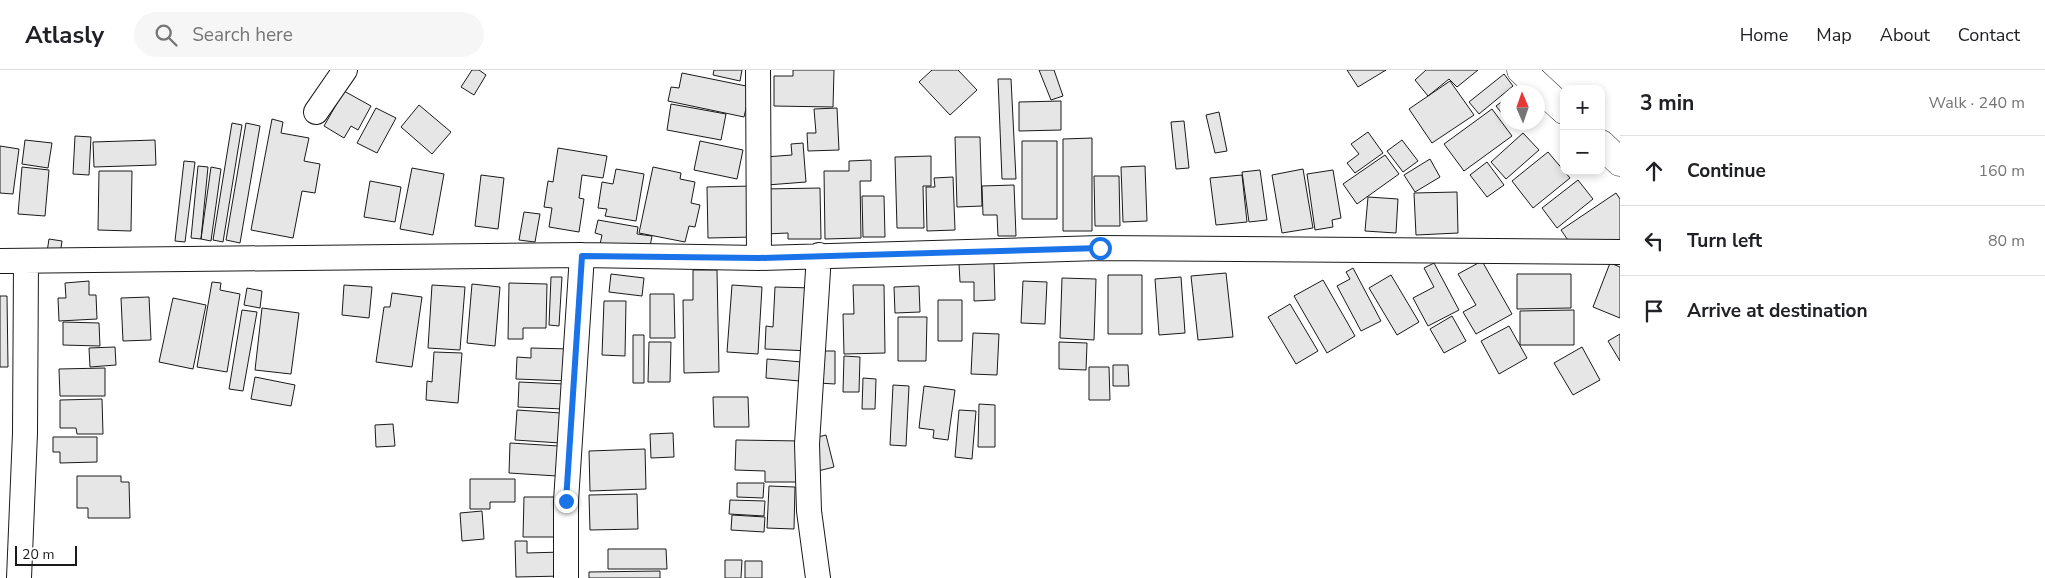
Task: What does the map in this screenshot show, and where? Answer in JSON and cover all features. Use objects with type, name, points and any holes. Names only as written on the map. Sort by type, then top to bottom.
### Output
[{"type":"highway","points":[[1521,70],[1560,106]]},
{"type":"highway","points":[[1605,148],[1620,162]]},
{"type":"street","points":[[316,112],[345,70]]},
{"type":"street","points":[[758,70],[759,258]]},
{"type":"street","points":[[0,261],[582,256],[759,258],[1100,248],[1620,252]]},
{"type":"street","points":[[818,578],[809,511],[808,444],[819,255]]},
{"type":"street","points":[[566,578],[566,501],[582,256]]},
{"type":"street","points":[[19,578],[25,433],[26,261]]},
{"type":"building","points":[[472,70],[479,70],[486,75],[474,95],[461,87]]},
{"type":"building","points":[[714,70],[742,70],[740,81],[713,75]]},
{"type":"building","points":[[793,70],[834,70],[833,107],[774,106],[774,76],[793,76]]},
{"type":"building","points":[[932,70],[958,70],[977,90],[950,115],[919,82]]},
{"type":"building","points":[[1039,70],[1054,70],[1063,96],[1051,100]]},
{"type":"building","points":[[1347,70],[1386,70],[1358,87]]},
{"type":"building","points":[[1426,70],[1478,70],[1457,87],[1449,79],[1428,96],[1415,80]]},
{"type":"building","points":[[682,73],[751,87],[744,117],[668,101],[671,87],[679,88]]},
{"type":"building","points":[[1504,74],[1512,85],[1500,85],[1500,97],[1479,114],[1469,102]]},
{"type":"building","points":[[998,79],[1011,79],[1016,179],[1002,179]]},
{"type":"building","points":[[1450,81],[1474,115],[1432,143],[1409,109]]},
{"type":"building","points":[[344,91],[371,106],[358,130],[351,126],[344,138],[324,126]]},
{"type":"building","points":[[1061,101],[1061,130],[1019,131],[1019,102]]},
{"type":"building","points":[[1500,103],[1500,111],[1496,106]]},
{"type":"building","points":[[671,104],[726,114],[721,140],[667,130]]},
{"type":"building","points":[[419,105],[451,132],[432,154],[401,127]]},
{"type":"building","points":[[376,108],[396,118],[377,153],[357,143]]},
{"type":"building","points":[[837,108],[839,150],[808,151],[807,133],[816,133],[814,109]]},
{"type":"building","points":[[1492,109],[1500,120],[1500,130],[1508,130],[1512,136],[1464,171],[1444,144]]},
{"type":"building","points":[[1219,112],[1227,151],[1215,153],[1206,115]]},
{"type":"building","points":[[272,119],[283,122],[281,133],[309,138],[304,161],[320,164],[315,193],[302,191],[293,238],[251,230]]},
{"type":"building","points":[[1184,121],[1189,168],[1176,169],[1171,122]]},
{"type":"building","points":[[232,123],[242,125],[223,242],[213,240]]},
{"type":"building","points":[[246,123],[260,126],[240,243],[226,240]]},
{"type":"building","points":[[1368,132],[1383,153],[1355,173],[1347,163],[1359,154],[1351,144]]},
{"type":"building","points":[[1523,133],[1539,150],[1506,179],[1491,162]]},
{"type":"building","points":[[75,136],[91,137],[89,175],[73,174]]},
{"type":"building","points":[[955,137],[980,137],[982,206],[957,207]]},
{"type":"building","points":[[1092,138],[1092,231],[1063,231],[1063,139]]},
{"type":"building","points":[[25,140],[52,143],[48,168],[22,164]]},
{"type":"building","points":[[155,140],[156,165],[94,167],[93,142]]},
{"type":"building","points":[[1402,140],[1418,161],[1403,172],[1387,151]]},
{"type":"building","points":[[700,141],[743,150],[737,179],[694,170]]},
{"type":"building","points":[[1022,141],[1057,141],[1057,219],[1022,219]]},
{"type":"building","points":[[803,143],[806,182],[767,185],[765,157],[792,155],[791,144]]},
{"type":"building","points":[[0,146],[19,149],[13,194],[0,193]]},
{"type":"building","points":[[558,148],[607,156],[603,178],[582,175],[579,198],[584,199],[579,232],[549,227],[552,208],[544,207],[548,181],[553,182]]},
{"type":"building","points":[[1548,152],[1560,166],[1560,175],[1567,175],[1570,178],[1533,208],[1512,181]]},
{"type":"building","points":[[1385,155],[1399,174],[1357,204],[1343,184]]},
{"type":"building","points":[[931,156],[931,186],[923,186],[924,228],[897,228],[895,157]]},
{"type":"building","points":[[1430,159],[1440,177],[1415,192],[1404,175]]},
{"type":"building","points":[[871,160],[871,181],[860,181],[861,238],[825,239],[824,171],[849,171],[849,161]]},
{"type":"building","points":[[184,161],[195,162],[185,242],[175,241]]},
{"type":"building","points":[[1487,162],[1504,185],[1487,197],[1470,175]]},
{"type":"building","points":[[198,166],[208,167],[201,239],[191,238]]},
{"type":"building","points":[[1145,166],[1147,221],[1123,222],[1121,167]]},
{"type":"building","points":[[22,167],[49,170],[45,216],[18,214]]},
{"type":"building","points":[[211,167],[221,169],[211,241],[201,239]]},
{"type":"building","points":[[653,167],[681,173],[680,179],[695,182],[691,203],[700,205],[695,227],[689,226],[685,242],[639,233]]},
{"type":"building","points":[[412,168],[444,174],[433,235],[400,229]]},
{"type":"building","points":[[616,169],[644,174],[636,221],[605,216],[607,209],[598,208],[602,182],[613,184]]},
{"type":"building","points":[[1303,169],[1313,228],[1282,233],[1272,175]]},
{"type":"building","points":[[1260,170],[1267,220],[1249,222],[1242,172]]},
{"type":"building","points":[[1333,170],[1341,218],[1332,220],[1333,227],[1315,230],[1307,174]]},
{"type":"building","points":[[99,171],[132,171],[131,231],[98,230]]},
{"type":"building","points":[[481,175],[504,178],[498,229],[475,226]]},
{"type":"building","points":[[1242,175],[1247,222],[1216,225],[1210,178]]},
{"type":"building","points":[[1094,176],[1119,176],[1120,226],[1095,226]]},
{"type":"building","points":[[953,177],[955,230],[927,231],[926,187],[935,187],[934,178]]},
{"type":"building","points":[[1578,180],[1593,199],[1557,228],[1542,208]]},
{"type":"building","points":[[370,181],[401,187],[395,222],[364,217]]},
{"type":"building","points":[[1014,185],[1016,236],[998,236],[997,215],[983,215],[982,186]]},
{"type":"building","points":[[754,186],[754,237],[708,238],[707,187]]},
{"type":"building","points":[[820,188],[821,239],[788,239],[788,233],[765,234],[764,189]]},
{"type":"building","points":[[1457,192],[1458,233],[1416,235],[1414,193]]},
{"type":"building","points":[[1616,193],[1620,199],[1620,242],[1570,243],[1561,230]]},
{"type":"building","points":[[862,196],[884,196],[885,237],[863,237]]},
{"type":"building","points":[[1368,197],[1398,199],[1396,233],[1365,231]]},
{"type":"building","points":[[524,212],[540,214],[535,242],[519,240]]},
{"type":"building","points":[[598,220],[638,227],[637,234],[652,236],[649,252],[599,249],[602,235],[595,233]]},
{"type":"building","points":[[49,239],[62,241],[60,255],[47,252]]},
{"type":"building","points":[[1482,261],[1512,314],[1476,334],[1463,312],[1476,305],[1458,274]]},
{"type":"building","points":[[994,263],[995,300],[974,301],[974,282],[960,282],[959,264]]},
{"type":"building","points":[[1434,263],[1459,310],[1428,326],[1413,298],[1434,287],[1424,268]]},
{"type":"building","points":[[1610,263],[1620,267],[1620,318],[1593,307]]},
{"type":"building","points":[[1353,268],[1381,321],[1361,331],[1337,286],[1350,279],[1346,272]]},
{"type":"building","points":[[693,270],[717,270],[719,372],[684,373],[683,300],[693,300]]},
{"type":"building","points":[[1226,273],[1233,337],[1198,340],[1191,276]]},
{"type":"building","points":[[611,274],[644,278],[642,296],[609,292]]},
{"type":"building","points":[[1517,274],[1571,274],[1571,308],[1517,309]]},
{"type":"building","points":[[1108,275],[1142,275],[1142,334],[1108,334]]},
{"type":"building","points":[[1391,275],[1419,322],[1397,335],[1369,288]]},
{"type":"building","points":[[551,277],[562,277],[559,326],[549,325]]},
{"type":"building","points":[[1181,277],[1185,333],[1159,335],[1155,279]]},
{"type":"building","points":[[1062,278],[1096,279],[1094,340],[1060,338]]},
{"type":"building","points":[[1323,280],[1355,336],[1327,353],[1294,296]]},
{"type":"building","points":[[89,281],[89,295],[96,295],[97,319],[59,321],[58,298],[66,298],[65,283]]},
{"type":"building","points":[[1023,281],[1047,282],[1045,324],[1021,323]]},
{"type":"building","points":[[212,282],[221,283],[220,290],[240,294],[227,372],[197,367]]},
{"type":"building","points":[[509,283],[547,284],[546,328],[523,328],[523,339],[508,339]]},
{"type":"building","points":[[472,284],[500,287],[495,346],[467,343]]},
{"type":"building","points":[[344,285],[372,287],[369,318],[342,315]]},
{"type":"building","points":[[432,285],[465,287],[460,350],[428,348]]},
{"type":"building","points":[[732,285],[762,287],[758,354],[727,352]]},
{"type":"building","points":[[853,285],[884,285],[885,353],[844,354],[843,314],[854,314]]},
{"type":"building","points":[[919,286],[920,312],[895,313],[894,287]]},
{"type":"building","points":[[775,287],[813,288],[811,351],[765,349],[766,326],[773,327]]},
{"type":"building","points":[[247,288],[262,291],[260,308],[244,305]]},
{"type":"building","points":[[392,293],[422,297],[412,367],[376,362],[384,307],[390,307]]},
{"type":"building","points":[[650,294],[674,294],[675,338],[650,338]]},
{"type":"building","points":[[0,296],[7,296],[8,367],[0,367]]},
{"type":"building","points":[[149,297],[151,340],[123,341],[121,298]]},
{"type":"building","points":[[173,298],[206,305],[193,369],[159,362]]},
{"type":"building","points":[[938,300],[962,300],[962,341],[938,341]]},
{"type":"building","points":[[604,301],[626,301],[625,356],[602,355]]},
{"type":"building","points":[[1290,304],[1318,351],[1296,364],[1268,317]]},
{"type":"building","points":[[262,308],[299,313],[291,374],[255,370]]},
{"type":"building","points":[[242,310],[257,312],[243,391],[229,389]]},
{"type":"building","points":[[1574,310],[1574,345],[1520,345],[1520,311]]},
{"type":"building","points":[[1452,316],[1466,341],[1444,353],[1430,329]]},
{"type":"building","points":[[898,317],[927,317],[926,361],[898,361]]},
{"type":"building","points":[[63,322],[99,323],[100,346],[63,345]]},
{"type":"building","points":[[1509,326],[1527,358],[1499,374],[1481,341]]},
{"type":"building","points":[[973,333],[999,334],[997,375],[971,374]]},
{"type":"building","points":[[1620,334],[1620,361],[1608,341]]},
{"type":"building","points":[[633,335],[644,335],[644,383],[633,383]]},
{"type":"building","points":[[649,342],[671,342],[670,382],[648,382]]},
{"type":"building","points":[[1059,342],[1087,343],[1086,370],[1059,369]]},
{"type":"building","points":[[115,347],[116,365],[90,367],[89,348]]},
{"type":"building","points":[[1582,347],[1600,380],[1573,395],[1554,363]]},
{"type":"building","points":[[531,348],[571,349],[570,381],[516,379],[517,357],[531,358]]},
{"type":"building","points":[[819,351],[835,351],[835,384],[818,383]]},
{"type":"building","points":[[434,352],[462,353],[458,403],[426,400],[427,381],[432,382]]},
{"type":"building","points":[[844,356],[860,357],[859,392],[843,392]]},
{"type":"building","points":[[767,359],[802,362],[800,381],[766,378]]},
{"type":"building","points":[[1113,365],[1128,365],[1129,386],[1113,386]]},
{"type":"building","points":[[1089,367],[1109,367],[1110,400],[1089,400]]},
{"type":"building","points":[[105,368],[105,396],[60,396],[59,369]]},
{"type":"building","points":[[255,377],[295,385],[291,406],[251,399]]},
{"type":"building","points":[[863,378],[876,379],[875,409],[862,409]]},
{"type":"building","points":[[519,382],[564,384],[563,409],[518,407]]},
{"type":"building","points":[[893,385],[909,386],[906,446],[890,445]]},
{"type":"building","points":[[924,386],[955,390],[948,440],[933,438],[934,430],[919,428]]},
{"type":"building","points":[[713,397],[748,397],[749,427],[714,427]]},
{"type":"building","points":[[102,399],[103,434],[77,434],[76,428],[60,428],[60,400]]},
{"type":"building","points":[[979,404],[995,405],[995,447],[978,447]]},
{"type":"building","points":[[517,410],[561,413],[560,443],[515,440]]},
{"type":"building","points":[[959,410],[976,411],[972,459],[955,457]]},
{"type":"building","points":[[393,424],[395,446],[376,447],[375,425]]},
{"type":"building","points":[[673,433],[674,457],[651,458],[650,434]]},
{"type":"building","points":[[826,435],[834,467],[818,471],[810,439]]},
{"type":"building","points":[[53,437],[97,437],[97,462],[60,463],[60,452],[53,452]]},
{"type":"building","points":[[736,440],[801,441],[800,482],[765,482],[765,471],[735,470]]},
{"type":"building","points":[[510,443],[559,446],[557,476],[509,473]]},
{"type":"building","points":[[645,449],[646,489],[590,491],[589,451]]},
{"type":"building","points":[[77,476],[121,476],[121,482],[129,482],[130,518],[88,518],[88,508],[77,508]]},
{"type":"building","points":[[470,479],[515,479],[515,502],[490,502],[490,509],[470,509]]},
{"type":"building","points":[[737,483],[764,483],[763,498],[737,497]]},
{"type":"building","points":[[769,486],[795,487],[794,529],[767,528]]},
{"type":"building","points":[[637,494],[638,529],[590,530],[589,495]]},
{"type":"building","points":[[524,497],[556,497],[555,537],[523,537]]},
{"type":"building","points":[[730,500],[765,501],[764,516],[729,514]]},
{"type":"building","points":[[482,511],[484,539],[462,541],[460,513]]},
{"type":"building","points":[[732,515],[765,517],[764,532],[731,530]]},
{"type":"building","points":[[515,541],[527,541],[527,553],[562,552],[563,576],[516,577]]},
{"type":"building","points":[[608,549],[666,549],[667,569],[608,569]]},
{"type":"building","points":[[725,560],[742,560],[741,578],[725,578]]},
{"type":"building","points":[[745,561],[762,561],[762,578],[745,578]]},
{"type":"building","points":[[660,571],[660,578],[589,578],[589,572]]},
{"type":"route","points":[[566,501],[582,256],[759,258],[1100,248]]}]
